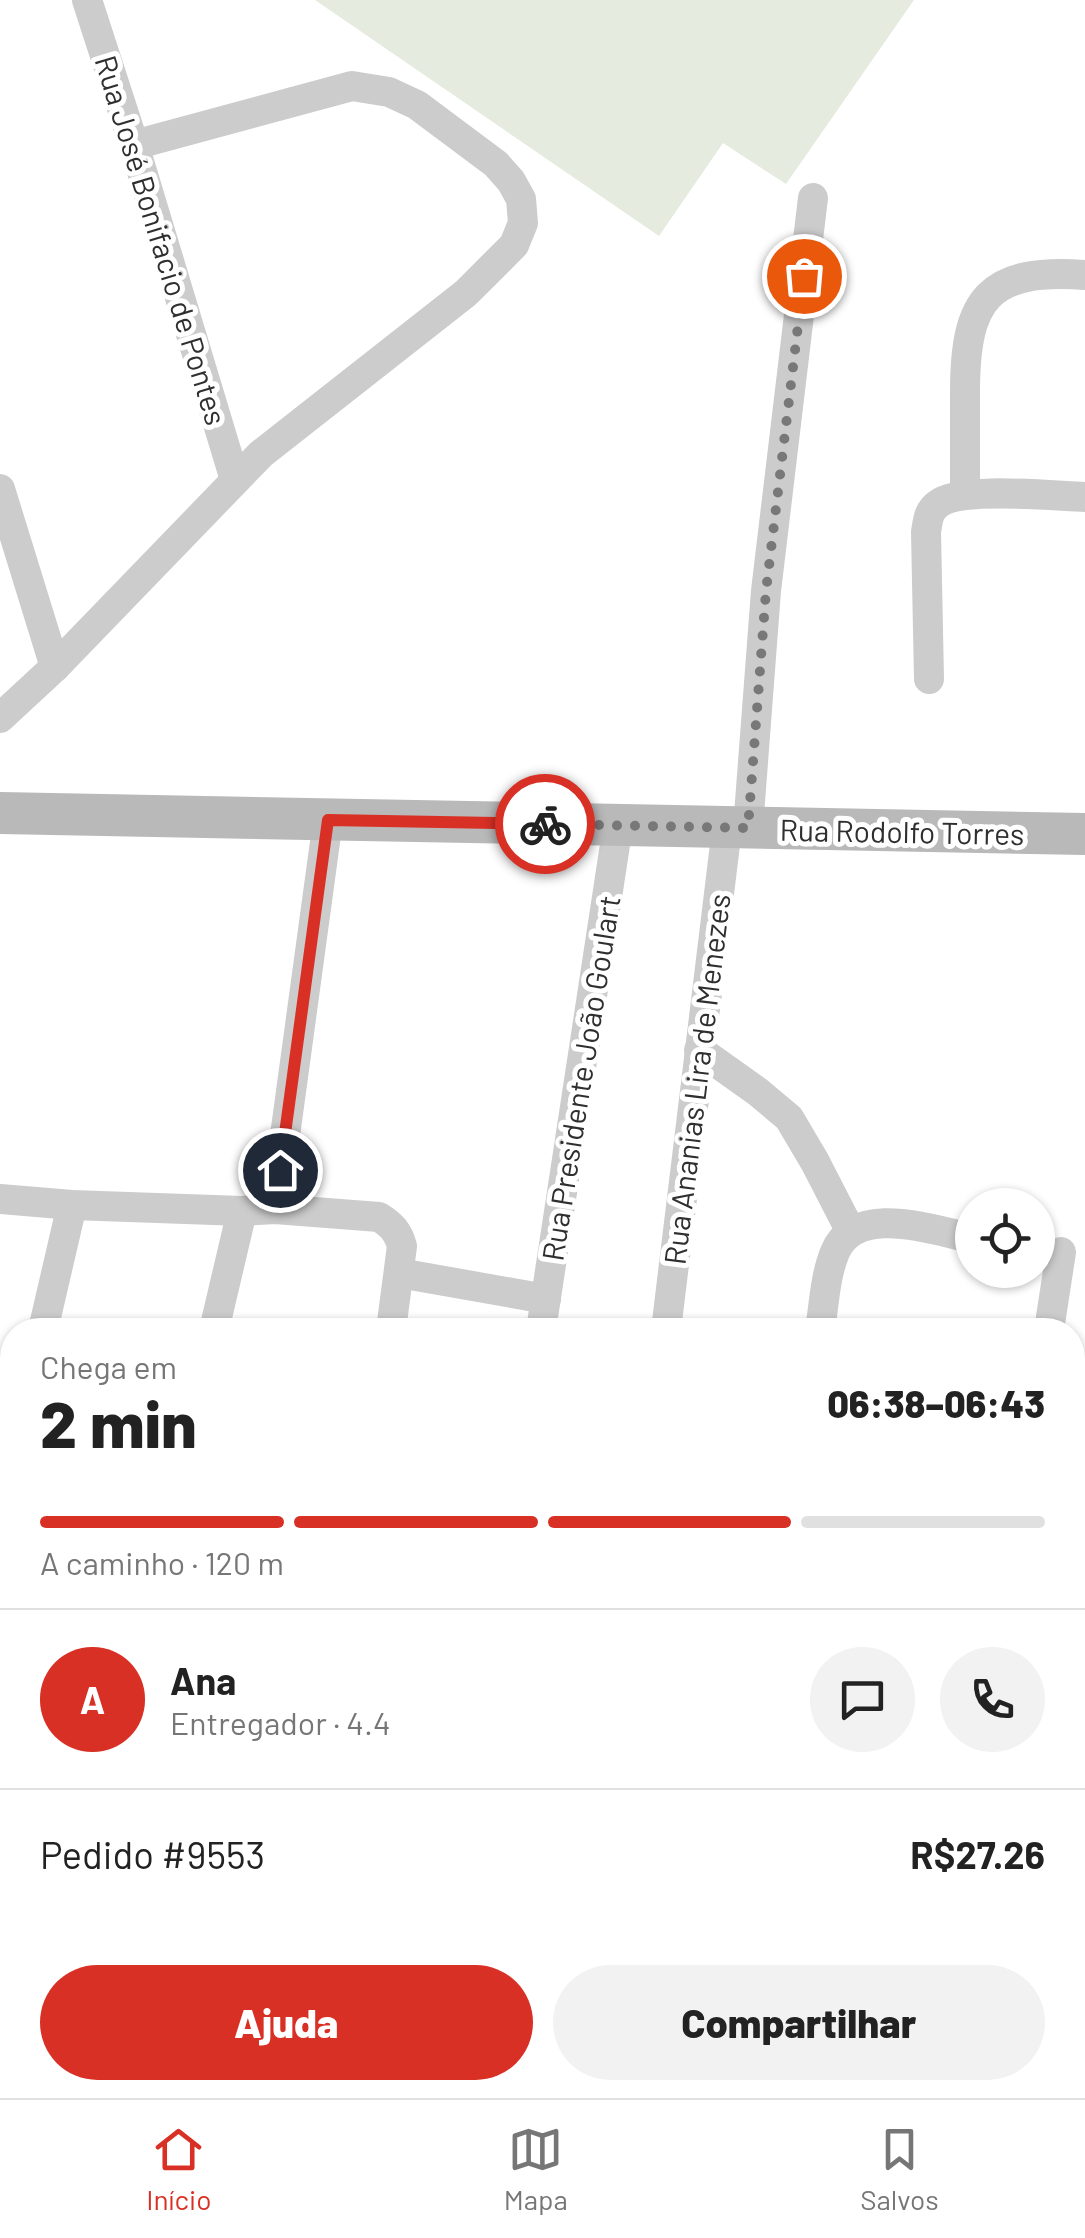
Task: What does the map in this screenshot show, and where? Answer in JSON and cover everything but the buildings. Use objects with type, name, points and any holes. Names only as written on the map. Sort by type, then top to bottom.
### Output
[{"type":"main road","name":"Rua Rodolfo Torres","points":[[0,814],[1085,834]]},
{"type":"street","name":"Rua José Bonifacio de Pontes","points":[[88,0],[235,480]]},
{"type":"street","points":[[0,718],[55,667],[261,454],[466,294],[514,245],[523,223],[521,199],[496,164],[417,105],[389,92],[352,86],[134,145]]},
{"type":"street","name":"Rua Ananias Lira de Menezes","points":[[667,1318],[699,1050],[738,828],[814,198]]},
{"type":"street","points":[[964,494],[967,339],[975,314],[989,294],[1012,280],[1041,274],[1085,275]]},
{"type":"street","points":[[0,489],[55,667]]},
{"type":"street","points":[[929,679],[926,532],[930,512],[940,501],[964,494],[1085,497]]},
{"type":"street","points":[[275,1209],[328,820]]},
{"type":"street","name":"Rua Presidente João Goulart","points":[[543,1318],[618,825]]},
{"type":"street","points":[[699,1050],[788,1118],[851,1232]]},
{"type":"street","points":[[0,1199],[72,1205],[275,1209],[380,1217],[399,1234],[402,1246],[393,1318]]},
{"type":"street","points":[[46,1318],[72,1205]]},
{"type":"street","points":[[217,1318],[242,1211]]},
{"type":"street","points":[[822,1318],[836,1249],[851,1232],[870,1224],[891,1222],[955,1235]]},
{"type":"street","points":[[1051,1318],[1061,1252]]},
{"type":"street","points":[[399,1273],[546,1298]]},
{"type":"shaded area","points":[[315,0],[914,0],[786,184],[723,143],[659,236]]},
{"type":"way so far","points":[[545,824],[748,828],[766,591],[804,276]]},
{"type":"route","points":[[280,1170],[328,820],[545,824]]}]
